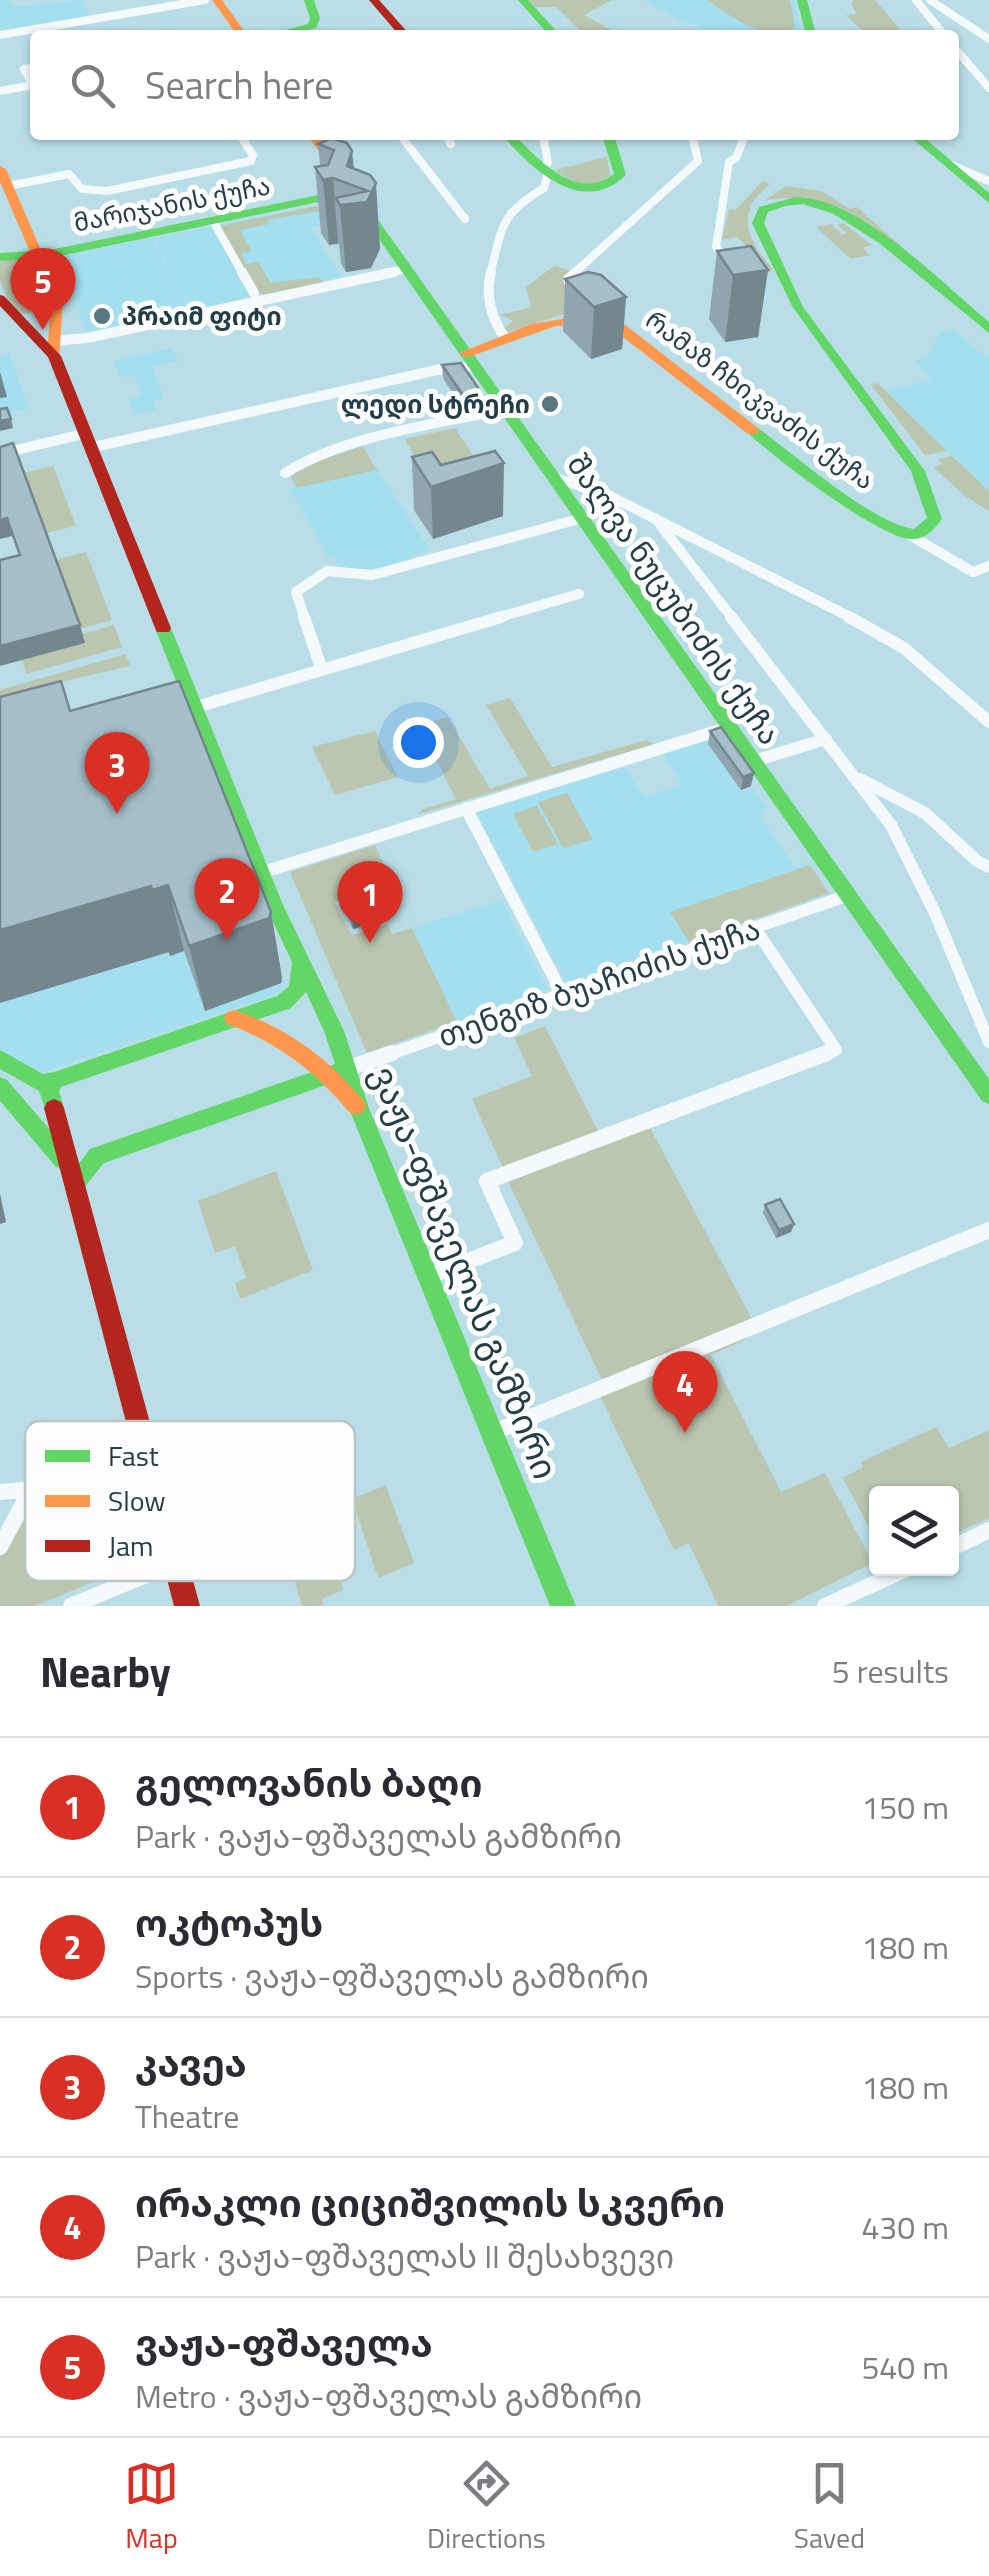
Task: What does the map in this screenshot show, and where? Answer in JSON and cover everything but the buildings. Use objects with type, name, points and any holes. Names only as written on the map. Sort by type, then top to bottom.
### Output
[{"type":"main road","points":[[217,0],[238,30]]},
{"type":"main road","points":[[294,30],[312,26],[315,18],[308,0]]},
{"type":"main road","points":[[374,0],[401,30]]},
{"type":"main road","points":[[523,0],[550,30]]},
{"type":"main road","points":[[802,0],[811,30]]},
{"type":"main road","name":"შალვა ნუცუბიძის ქუჩა","points":[[317,140],[989,1096]]},
{"type":"main road","points":[[513,140],[563,183],[582,188],[615,182],[620,168],[610,140]]},
{"type":"main road","points":[[920,140],[989,199]]},
{"type":"main road","name":"ვაჟა-ფშაველას გამზირი","points":[[4,177],[58,308],[54,349],[86,441],[260,873],[299,965],[326,1010],[349,1068],[360,1111],[563,1606]]},
{"type":"main road","name":"მარიჯანის ქუჩა","points":[[0,257],[38,254],[353,192]]},
{"type":"main road","name":"რამაზ ჩხიკვაძის ქუჩა","points":[[581,307],[621,326],[680,378],[791,459],[861,508],[908,534],[924,532],[935,518],[923,482],[872,406],[774,277],[758,217],[763,210],[782,202],[812,202],[832,210],[989,329]]},
{"type":"main road","points":[[5,307],[26,318],[58,308]]},
{"type":"main road","name":"ვაჟა-ფშაველას გამზირი","points":[[5,307],[54,349]]},
{"type":"main road","points":[[471,359],[504,337],[581,307]]},
{"type":"main road","points":[[0,1059],[41,1083],[54,1082],[292,996],[298,989],[299,965]]},
{"type":"main road","points":[[234,1018],[275,1036],[330,1074],[360,1111]]},
{"type":"main road","points":[[75,1183],[97,1156],[349,1068]]},
{"type":"main road","points":[[54,1082],[50,1096],[139,1421]]},
{"type":"main road","points":[[0,1086],[58,1152],[75,1183]]},
{"type":"main road","points":[[180,1581],[187,1606]]},
{"type":"street","points":[[0,35],[206,0]]},
{"type":"street","points":[[916,0],[940,30]]},
{"type":"street","points":[[930,0],[989,39]]},
{"type":"street","points":[[959,54],[989,88]]},
{"type":"street","points":[[0,91],[30,86]]},
{"type":"street","points":[[4,177],[69,174],[82,189],[108,191],[251,161],[253,156],[243,140]]},
{"type":"street","points":[[404,140],[465,219]]},
{"type":"street","points":[[504,337],[493,319],[488,288],[504,221],[516,206],[539,192],[548,162],[544,140]]},
{"type":"street","points":[[581,307],[568,280],[698,161],[693,140]]},
{"type":"street","points":[[741,269],[721,256],[716,247],[729,162],[736,158],[743,140]]},
{"type":"street","points":[[944,162],[989,181]]},
{"type":"street","points":[[213,221],[254,293]]},
{"type":"street","points":[[54,349],[96,336],[407,269]]},
{"type":"street","points":[[0,454],[86,441],[437,370],[471,359]]},
{"type":"street","points":[[285,473],[296,464],[346,448],[506,409]]},
{"type":"street","points":[[555,478],[604,494],[656,518],[904,648],[989,722]]},
{"type":"street","points":[[322,670],[296,592],[327,571],[372,576],[583,518]]},
{"type":"street","points":[[656,518],[891,825],[935,913],[989,1042]]},
{"type":"street","name":"რამაზ ჩხიკვაძის ქუჩა","points":[[908,534],[973,572],[989,566]]},
{"type":"street","points":[[193,708],[579,594]]},
{"type":"street","points":[[260,873],[730,727]]},
{"type":"street","points":[[754,761],[826,739]]},
{"type":"street","points":[[857,777],[925,813],[977,861],[989,866]]},
{"type":"street","points":[[466,808],[563,996]]},
{"type":"street","name":"თენგიზ ბუაჩიძის ქუჩა","points":[[349,1068],[848,895]]},
{"type":"street","points":[[428,1277],[515,1244],[487,1181],[836,1050],[755,928]]},
{"type":"street","points":[[492,1433],[989,1230]]},
{"type":"street","points":[[0,1492],[25,1490]]},
{"type":"street","points":[[0,1547],[25,1500]]},
{"type":"street","points":[[959,1545],[989,1530]]},
{"type":"street","points":[[825,1606],[889,1576]]},
{"type":"street","points":[[70,1606],[131,1581]]},
{"type":"shaded area","points":[[0,0],[9,0],[13,7],[81,0],[90,16],[0,31]]},
{"type":"shaded area","points":[[644,0],[794,0],[801,30],[701,30]]},
{"type":"shaded area","points":[[319,205],[334,221],[310,227],[343,279],[263,296],[257,293],[218,225]]},
{"type":"shaded area","points":[[213,226],[254,298],[88,334],[55,258],[152,238],[186,306],[154,238]]},
{"type":"shaded area","points":[[952,329],[989,359],[989,491],[886,391],[932,379],[915,361],[928,357],[939,334]]},
{"type":"shaded area","points":[[172,348],[178,361],[152,367],[164,399],[153,402],[156,410],[135,415],[128,400],[143,395],[134,375],[120,377],[113,361]]},
{"type":"shaded area","points":[[9,354],[29,408],[0,415],[0,356]]},
{"type":"shaded area","points":[[363,446],[429,550],[411,556],[413,561],[379,572],[341,571],[333,555],[327,556],[290,489],[295,487],[290,478],[302,465]]},
{"type":"shaded area","points":[[191,738],[285,982],[283,988],[272,996],[42,1072],[26,1066],[0,1050],[0,763]]},
{"type":"shaded area","points":[[706,741],[742,792],[753,788],[767,808],[760,811],[763,820],[795,867],[808,863],[829,893],[567,984],[477,813],[625,767],[644,797],[678,786],[680,779],[663,754]]},
{"type":"shaded area","points":[[502,900],[548,990],[457,1022],[412,928]]},
{"type":"green space","points":[[526,0],[612,0],[584,15],[612,30],[580,30],[556,7],[534,7]]},
{"type":"green space","points":[[707,0],[790,0],[795,26],[792,30],[760,30]]},
{"type":"green space","points":[[875,0],[901,30],[862,30],[846,15],[857,14],[851,3]]},
{"type":"green space","points":[[607,157],[610,176],[595,182],[575,181],[555,170]]},
{"type":"green space","points":[[763,181],[770,184],[752,205],[748,226],[756,247],[773,269],[769,273],[739,264],[758,258],[737,237],[722,240],[729,209],[735,210]]},
{"type":"green space","points":[[786,186],[821,191],[850,209],[857,207],[930,272],[872,230],[832,208],[788,198],[764,201]]},
{"type":"green space","points":[[317,206],[320,211],[267,220],[269,224],[240,230],[252,251],[241,254],[247,264],[258,262],[271,283],[319,277],[323,283],[264,295],[257,292],[220,226]]},
{"type":"green space","points":[[843,223],[872,245],[863,248],[870,255],[851,259],[816,227],[831,224],[843,235],[847,233],[837,225]]},
{"type":"green space","points":[[23,257],[33,262],[49,303],[44,310],[23,314],[11,308],[0,281],[0,262]]},
{"type":"green space","points":[[554,266],[572,271],[573,311],[508,332],[504,328],[513,321],[500,315],[531,307],[526,287]]},
{"type":"green space","points":[[878,383],[947,451],[925,455],[871,385]]},
{"type":"green space","points":[[455,428],[495,488],[432,504],[411,470],[420,467],[405,439]]},
{"type":"green space","points":[[363,446],[377,470],[297,488],[291,477],[303,466]]},
{"type":"green space","points":[[952,456],[989,491],[989,511],[965,496],[933,467],[942,464],[938,459]]},
{"type":"green space","points":[[53,466],[76,526],[45,533],[23,473]]},
{"type":"green space","points":[[86,552],[112,620],[79,629],[54,560]]},
{"type":"green space","points":[[114,625],[122,647],[26,674],[22,660],[81,634]]},
{"type":"green space","points":[[126,654],[130,666],[0,696],[0,690]]},
{"type":"green space","points":[[510,698],[552,767],[646,740],[654,744],[419,814],[456,799],[418,725],[448,717],[490,789],[528,776],[486,705]]},
{"type":"green space","points":[[375,731],[398,777],[335,795],[312,747]]},
{"type":"green space","points":[[567,793],[593,839],[563,848],[538,802]]},
{"type":"green space","points":[[537,806],[558,844],[533,852],[513,814]]},
{"type":"green space","points":[[375,845],[392,884],[334,901],[352,935],[387,924],[392,934],[412,928],[457,1022],[367,1053],[290,872]]},
{"type":"green space","points":[[810,865],[829,893],[689,942],[670,912]]},
{"type":"green space","points":[[545,1026],[599,1133],[503,1168],[472,1099],[532,1076],[514,1038]]},
{"type":"green space","points":[[649,1126],[752,1319],[602,1380],[508,1181]]},
{"type":"green space","points":[[276,1171],[313,1270],[240,1299],[235,1283],[246,1278],[235,1246],[215,1253],[198,1201]]},
{"type":"green space","points":[[743,1333],[747,1339],[711,1355],[781,1492],[825,1473],[869,1556],[869,1565],[787,1606],[718,1606],[689,1543],[674,1550],[599,1394]]},
{"type":"green space","points":[[936,1427],[949,1448],[989,1430],[989,1518],[959,1532],[959,1486],[869,1486],[869,1528],[843,1478],[863,1467],[861,1462]]},
{"type":"green space","points":[[386,1485],[414,1563],[378,1578],[355,1498]]},
{"type":"green space","points":[[25,1520],[25,1581],[95,1581],[35,1606],[0,1606],[0,1557]]},
{"type":"green space","points":[[294,1581],[340,1581],[343,1590],[322,1599],[323,1606],[302,1606]]},
{"type":"traffic: fast","points":[[294,30],[312,26],[315,18],[309,0]]},
{"type":"traffic: fast","points":[[523,0],[550,30]]},
{"type":"traffic: fast","points":[[802,0],[810,30]]},
{"type":"traffic: fast","points":[[513,140],[561,180],[591,189],[606,186],[620,175],[610,140]]},
{"type":"traffic: fast","points":[[920,140],[989,199]]},
{"type":"traffic: fast","points":[[0,257],[55,253],[338,195]]},
{"type":"traffic: fast","points":[[798,306],[758,223],[763,210],[803,200],[838,212],[883,240],[989,329]]},
{"type":"traffic: fast","points":[[367,213],[989,1095]]},
{"type":"traffic: fast","points":[[753,431],[854,505],[895,529],[918,533],[935,519],[918,471],[802,311]]},
{"type":"traffic: fast","points":[[163,628],[274,905],[334,1031],[360,1111],[563,1606]]},
{"type":"traffic: fast","points":[[54,1108],[49,1090],[54,1081],[284,1002],[298,989],[299,967]]},
{"type":"traffic: fast","points":[[0,1059],[41,1083],[54,1081]]},
{"type":"traffic: fast","points":[[75,1183],[97,1156],[337,1072]]},
{"type":"traffic: fast","points":[[0,1086],[63,1160]]},
{"type":"traffic: slow","points":[[217,0],[238,30]]},
{"type":"traffic: slow","points":[[317,140],[333,163]]},
{"type":"traffic: slow","points":[[0,169],[57,301],[54,356]]},
{"type":"traffic: slow","points":[[466,353],[555,322],[610,320],[753,431]]},
{"type":"traffic: slow","points":[[234,1018],[302,1052],[356,1106]]},
{"type":"traffic: jam","points":[[374,0],[401,30]]},
{"type":"traffic: jam","points":[[0,299],[54,356],[163,628]]},
{"type":"traffic: jam","points":[[54,1108],[138,1421]]},
{"type":"traffic: jam","points":[[180,1581],[187,1606]]},
{"type":"place","name":"პრაიმ ფიტი","points":[[102,316]]},
{"type":"place","name":"ვაჟა-ფშაველა","points":[[43,330]]},
{"type":"place","name":"ლედი სტრეჩი","points":[[550,404]]},
{"type":"place","name":"კავეა","points":[[117,814]]},
{"type":"place","name":"ოკტოპუს","points":[[227,940]]},
{"type":"place","name":"გელოვანის ბაღი","points":[[370,943]]},
{"type":"place","name":"ირაკლი ციციშვილის სკვერი","points":[[685,1433]]}]
